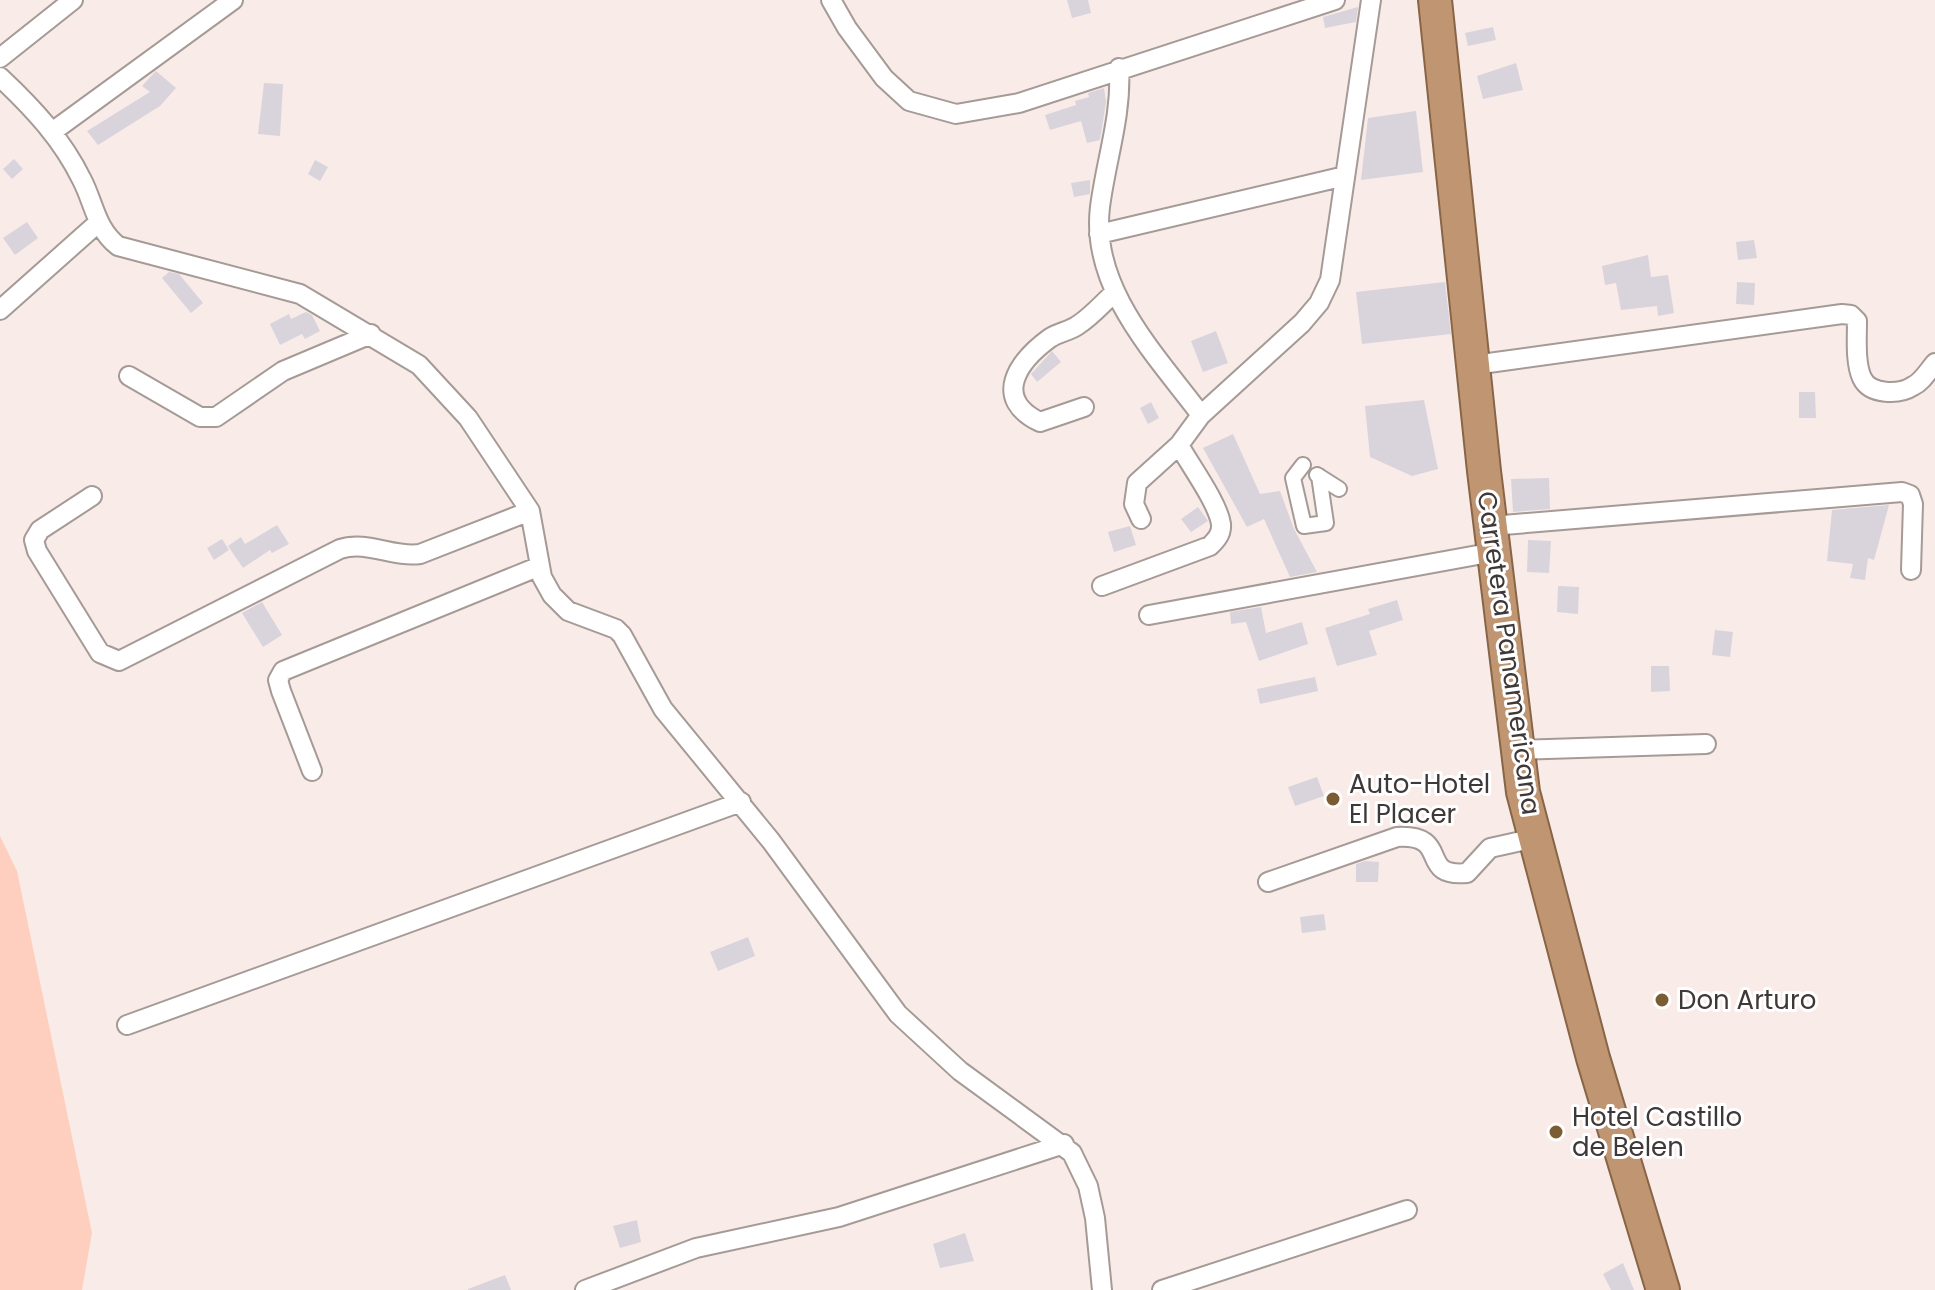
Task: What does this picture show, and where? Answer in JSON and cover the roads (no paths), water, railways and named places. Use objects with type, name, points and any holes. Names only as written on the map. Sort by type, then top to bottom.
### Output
[{"type":"highway","name":"Carretera Panamericana","points":[[1435,0],[1492,539],[1523,792],[1593,1058],[1663,1290]]},
{"type":"street","points":[[0,58],[73,0]]},
{"type":"street","points":[[52,132],[233,0]]},
{"type":"street","points":[[831,0],[847,28],[884,78],[909,101],[956,114],[1019,103],[1335,0]]},
{"type":"street","points":[[1141,519],[1134,504],[1137,483],[1179,445],[1201,415],[1319,303],[1330,280],[1371,0]]},
{"type":"street","points":[[1119,68],[1121,92],[1099,234],[1115,292],[1126,314],[1201,415]]},
{"type":"street","points":[[0,77],[41,116],[82,180],[107,237],[118,246],[300,294],[419,365],[468,418],[530,511],[540,566],[552,595],[568,611],[616,629],[622,635],[663,709],[741,802],[898,1014],[960,1071],[1064,1144],[1072,1153],[1088,1186],[1095,1218],[1102,1290]]},
{"type":"street","points":[[1099,234],[1345,176]]},
{"type":"street","points":[[0,310],[99,222]]},
{"type":"street","points":[[1084,407],[1040,422],[1023,414],[1014,400],[1013,383],[1020,367],[1042,346],[1080,324],[1115,292]]},
{"type":"street","points":[[1474,365],[1842,314],[1851,315],[1857,321],[1860,375],[1867,386],[1879,391],[1902,391],[1917,385],[1935,363]]},
{"type":"street","points":[[129,376],[200,417],[216,417],[283,371],[371,334]]},
{"type":"street","points":[[1102,586],[1198,551],[1219,537],[1221,525],[1215,510],[1179,445]]},
{"type":"street","points":[[1303,465],[1339,489]]},
{"type":"street","points":[[1303,465],[1293,478],[1304,526],[1326,523],[1319,476]]},
{"type":"street","points":[[1280,491],[1292,470],[1303,465]]},
{"type":"street","points":[[1149,615],[1492,539],[1902,492],[1910,495],[1913,504],[1911,570]]},
{"type":"street","points":[[92,496],[40,530],[34,540],[37,551],[100,653],[119,661],[340,549],[359,546],[409,556],[420,554],[530,511]]},
{"type":"street","points":[[312,771],[281,691],[278,680],[283,671],[540,566]]},
{"type":"street","points":[[1518,750],[1706,744]]},
{"type":"street","points":[[127,1025],[741,802]]},
{"type":"street","points":[[1268,882],[1397,837],[1415,836],[1429,845],[1437,865],[1445,872],[1467,873],[1490,848],[1535,838]]},
{"type":"street","points":[[585,1290],[620,1284],[696,1248],[839,1217],[1064,1144]]},
{"type":"street","points":[[1162,1290],[1407,1210]]},
{"type":"place","name":"Auto-Hotel El Placer","points":[[1333,799]]},
{"type":"place","name":"Don Arturo","points":[[1662,1000]]},
{"type":"place","name":"Hotel Castillo de Belen","points":[[1556,1132]]}]
